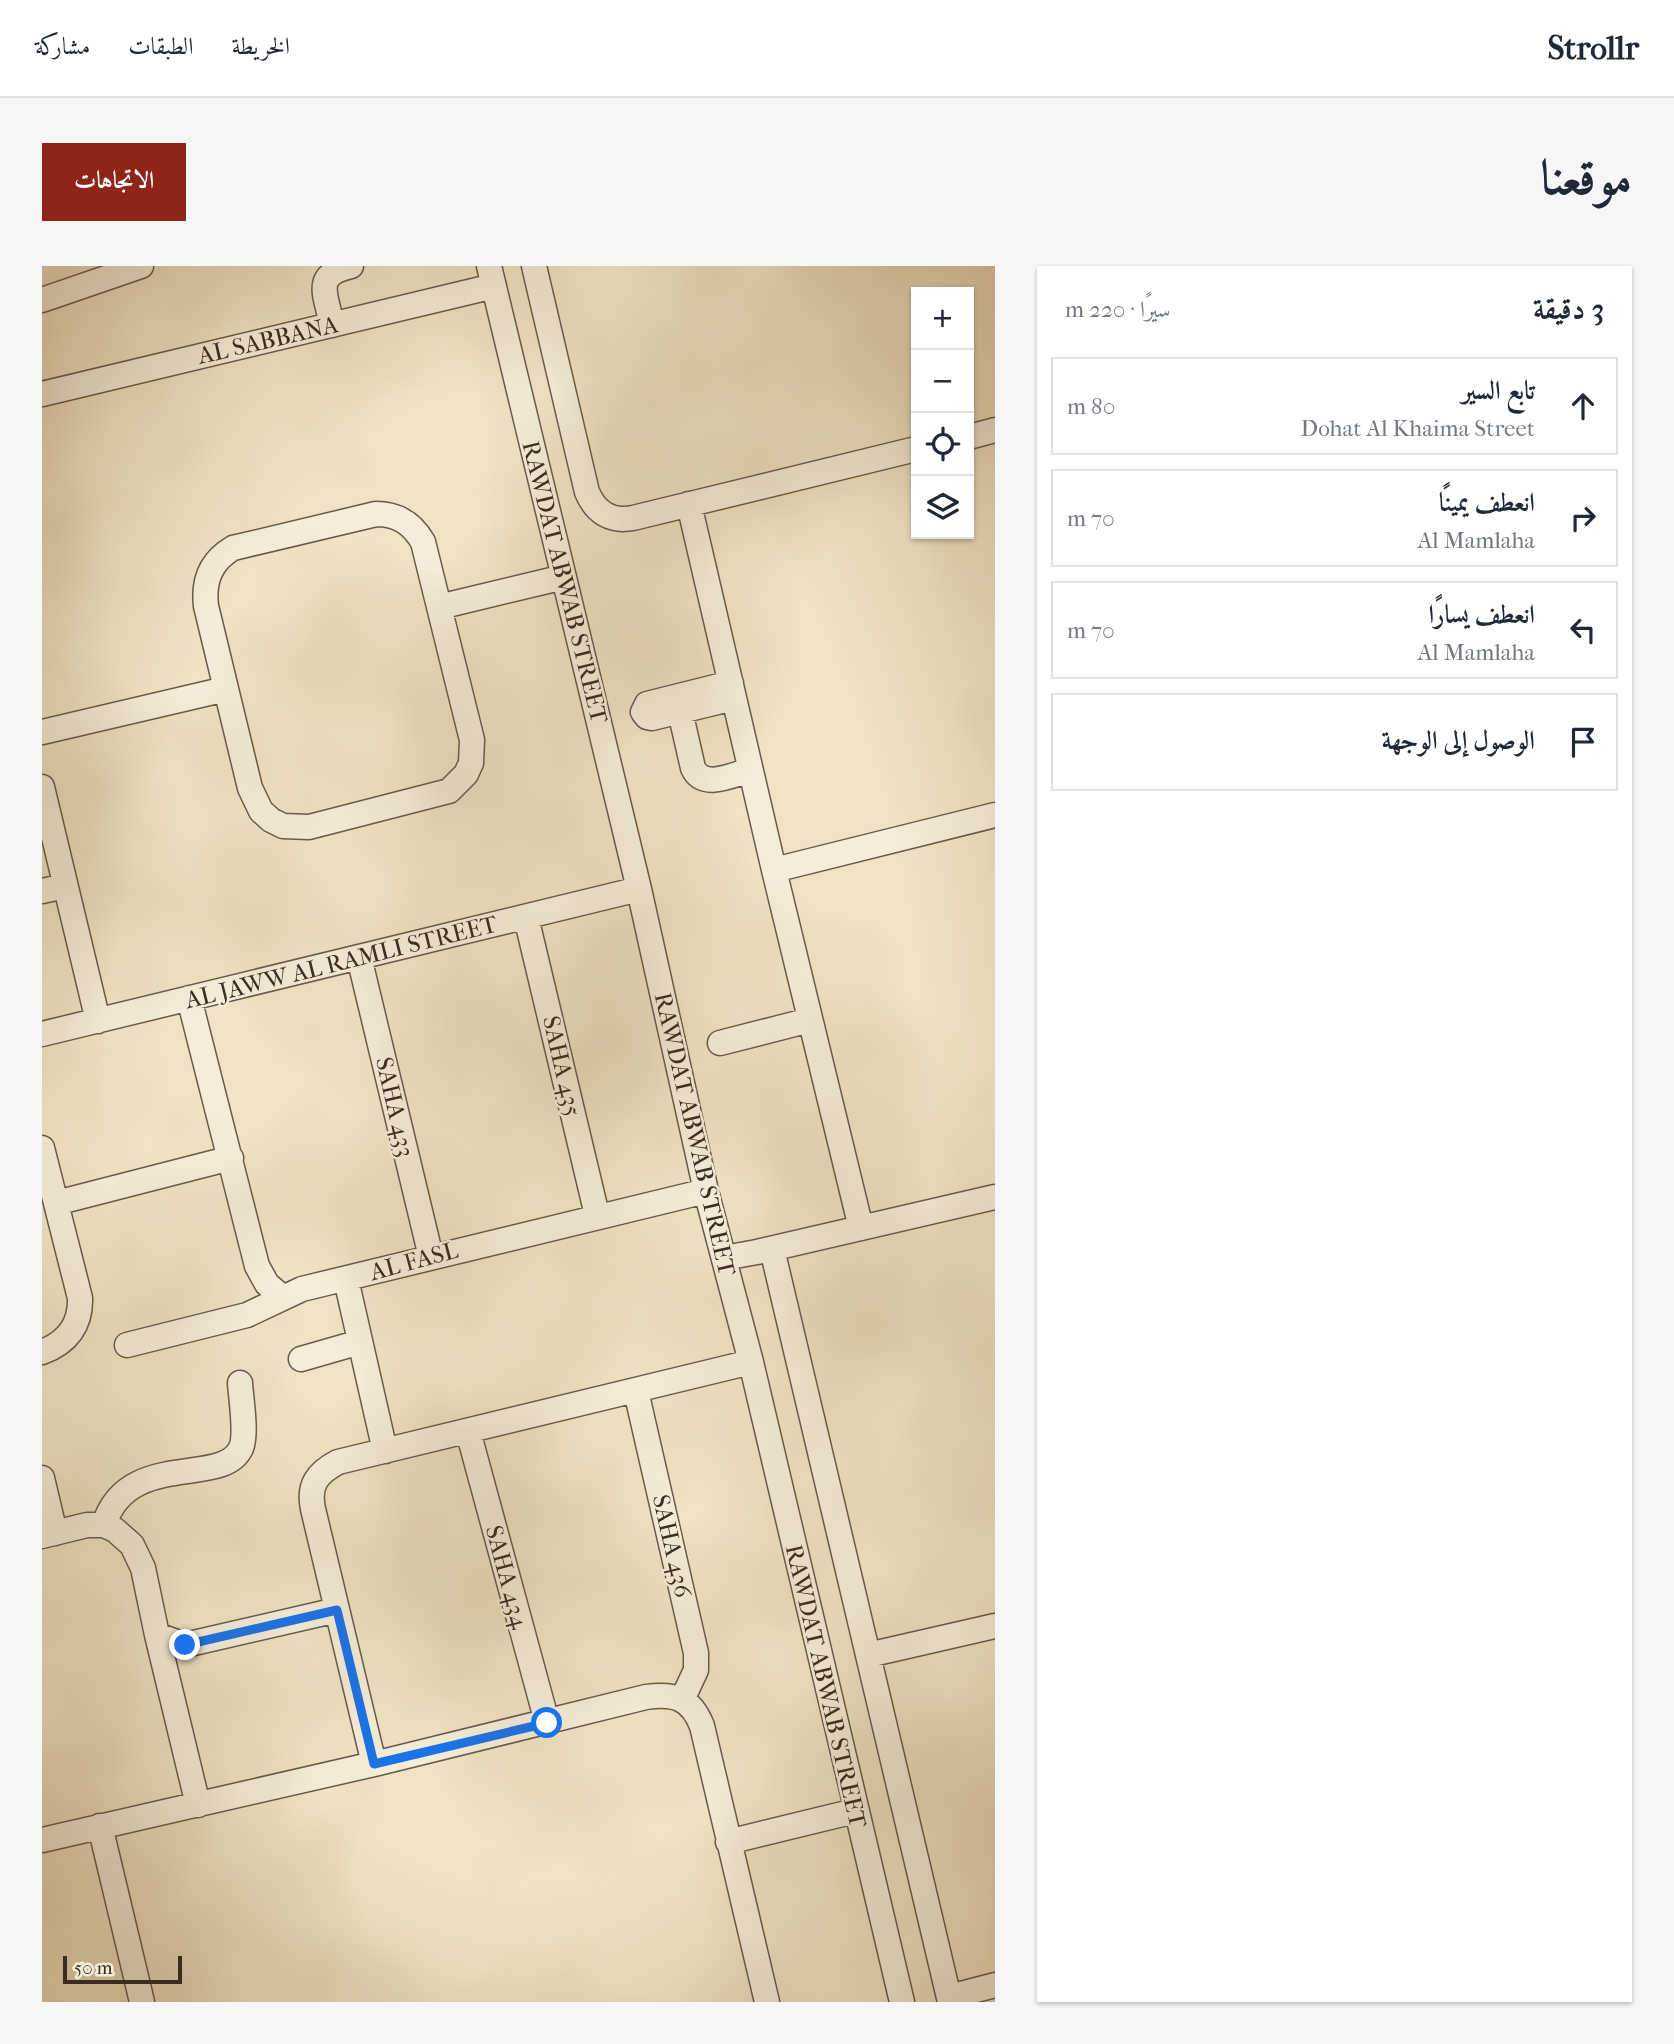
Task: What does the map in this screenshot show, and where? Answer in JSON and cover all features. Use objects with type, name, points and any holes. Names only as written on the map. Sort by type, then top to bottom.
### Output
[{"type":"street","points":[[42,300],[141,266]]},
{"type":"street","points":[[332,325],[324,284],[332,271],[351,266]]},
{"type":"street","points":[[534,266],[591,501],[605,515],[624,520],[911,450]]},
{"type":"street","name":"AL SABBANA","points":[[42,394],[332,325],[491,276]]},
{"type":"street","name":"RAWDAT ABWAB STREET","points":[[491,276],[639,889],[706,1191],[751,1362],[902,2002]]},
{"type":"street","points":[[974,435],[995,430]]},
{"type":"street","points":[[689,504],[750,770],[861,1228]]},
{"type":"street","points":[[376,514],[399,517],[417,532],[423,542],[439,607],[473,751],[466,774],[449,791],[309,827],[283,826],[261,811],[254,800],[205,594],[206,583],[215,562],[233,548],[376,514]]},
{"type":"street","points":[[439,607],[564,577]]},
{"type":"street","points":[[42,732],[226,689]]},
{"type":"street","points":[[732,691],[680,711],[652,718],[647,718],[643,712],[647,704],[732,691]]},
{"type":"street","points":[[680,711],[693,768],[700,778],[713,780],[750,770]]},
{"type":"street","points":[[42,787],[54,888],[98,1021]]},
{"type":"street","points":[[774,870],[995,815]]},
{"type":"street","name":"AL JAWW AL RAMLI STREET","points":[[42,1034],[639,889]]},
{"type":"street","name":"SAHA 435","points":[[526,917],[597,1215]]},
{"type":"street","name":"SAHA 433","points":[[359,957],[431,1256]]},
{"type":"street","points":[[190,998],[257,1266],[267,1284],[282,1297]]},
{"type":"street","points":[[720,1043],[810,1020]]},
{"type":"street","points":[[42,1148],[80,1310],[70,1333],[61,1343],[42,1352]]},
{"type":"street","points":[[55,1203],[231,1158]]},
{"type":"street","name":"AL FASL","points":[[127,1345],[247,1315],[302,1289],[597,1215],[706,1191]]},
{"type":"street","points":[[724,1258],[995,1197]]},
{"type":"street","points":[[772,1249],[950,1999],[995,1985]]},
{"type":"street","points":[[346,1279],[385,1451]]},
{"type":"street","points":[[301,1359],[360,1342]]},
{"type":"street","points":[[374,1764],[311,1501],[316,1476],[338,1462],[751,1362]]},
{"type":"street","points":[[104,1525],[113,1502],[135,1484],[222,1464],[237,1455],[243,1439],[240,1383]]},
{"type":"street","name":"SAHA 436","points":[[636,1391],[696,1653],[696,1670],[682,1700]]},
{"type":"street","name":"SAHA 434","points":[[468,1431],[547,1723]]},
{"type":"street","points":[[42,1478],[49,1534],[87,1525],[104,1525],[124,1537],[139,1557],[198,1805]]},
{"type":"street","points":[[157,1635],[185,1645],[337,1610]]},
{"type":"street","points":[[868,1655],[995,1626]]},
{"type":"street","points":[[165,1671],[185,1645]]},
{"type":"street","points":[[42,1840],[374,1764],[646,1697],[670,1696],[682,1700],[696,1712],[702,1726],[762,2001]]},
{"type":"street","points":[[729,1842],[855,1811]]},
{"type":"street","points":[[100,1826],[142,2002]]},
{"type":"route","points":[[185,1645],[337,1610],[374,1764],[547,1723]]}]
